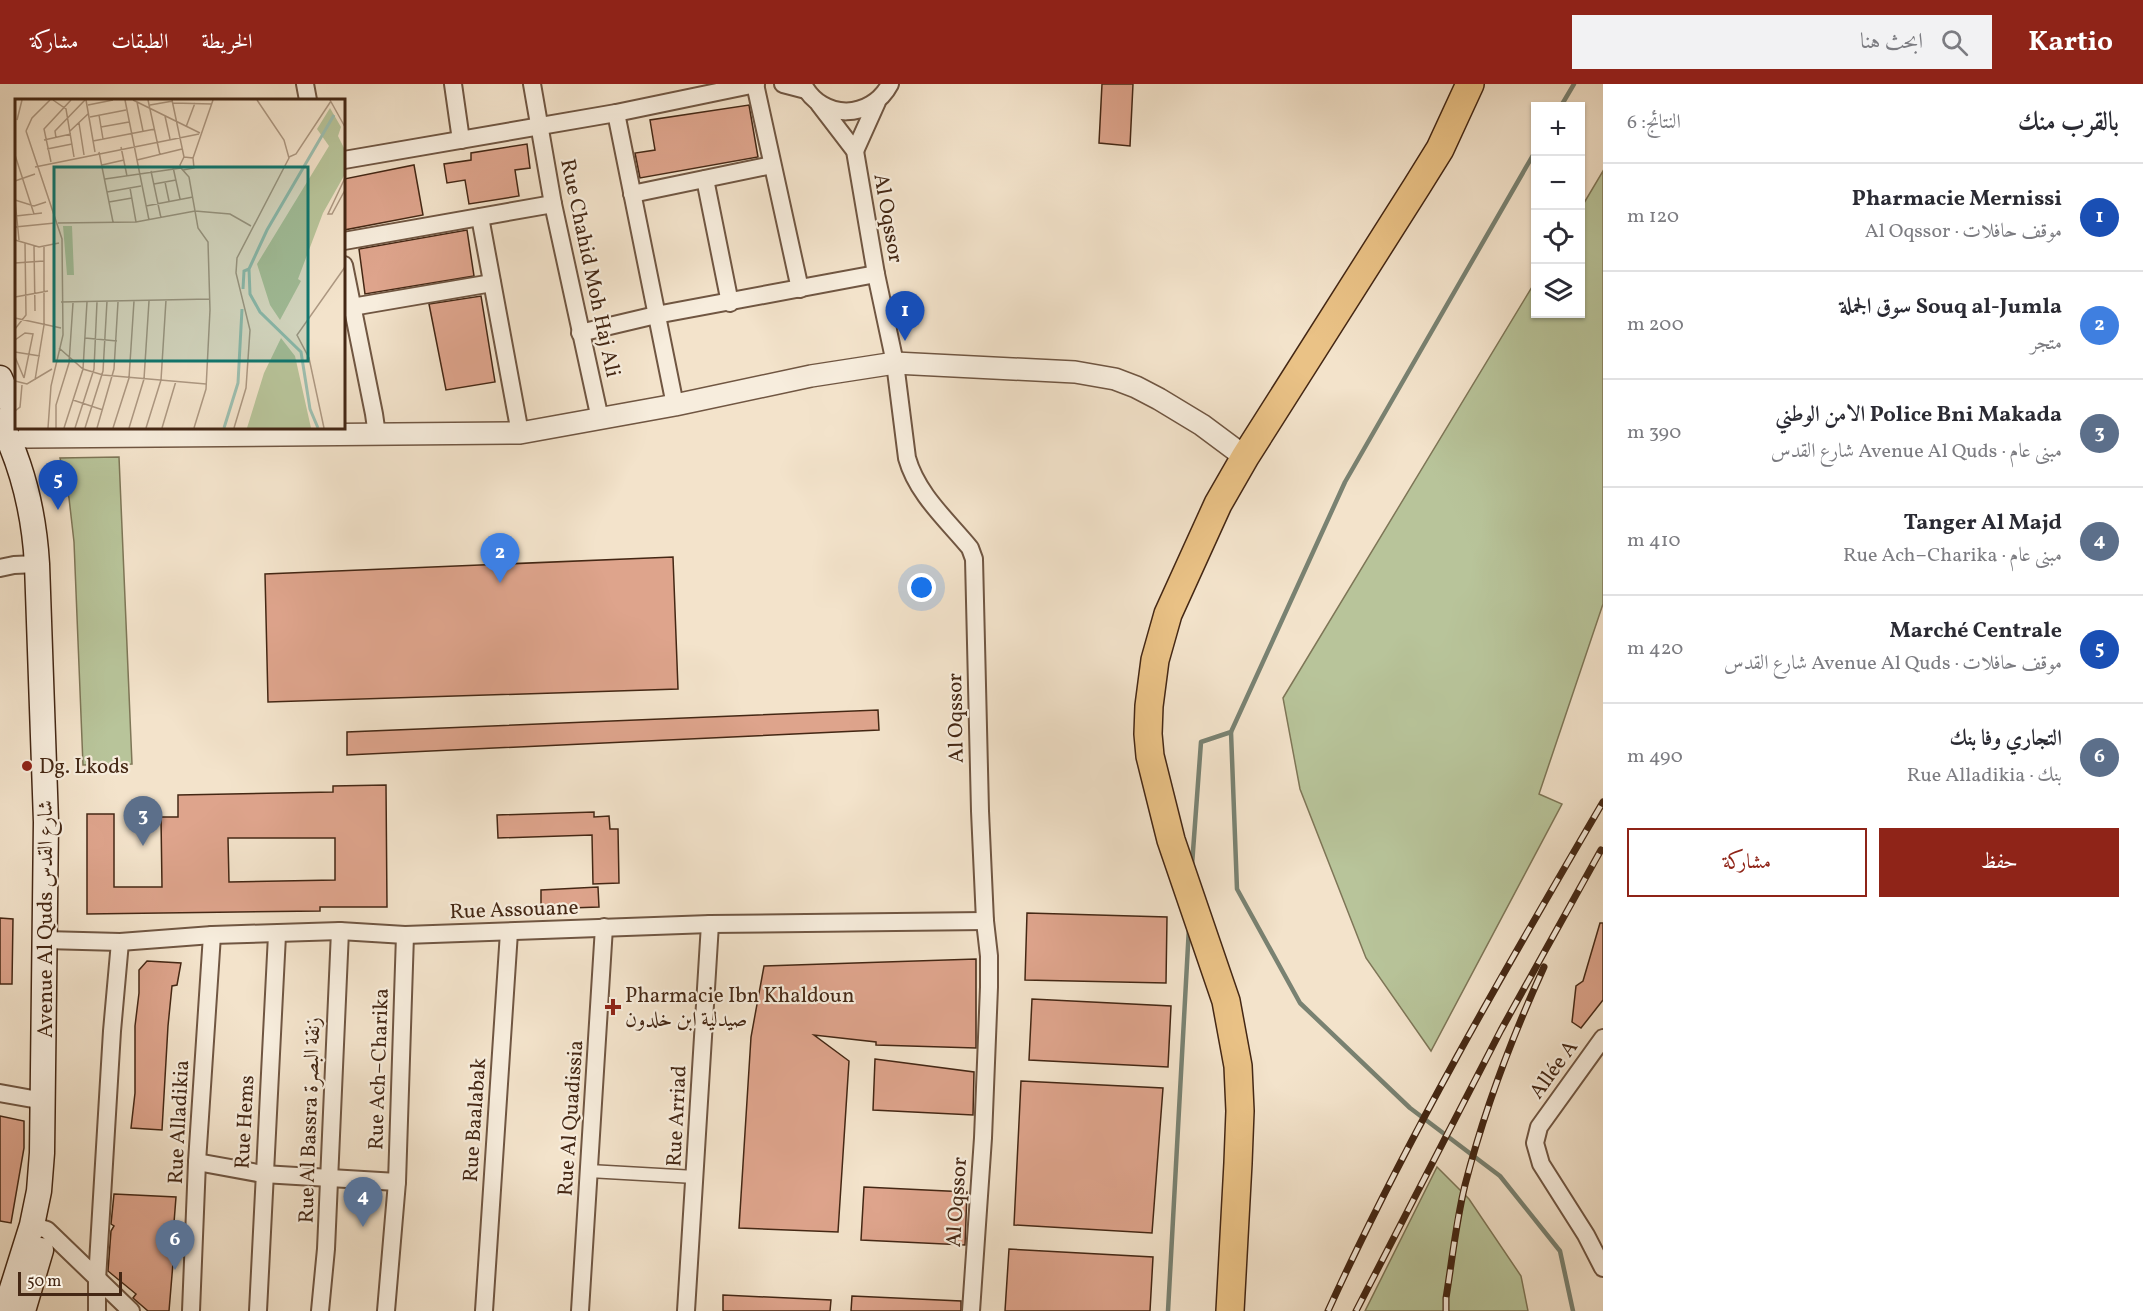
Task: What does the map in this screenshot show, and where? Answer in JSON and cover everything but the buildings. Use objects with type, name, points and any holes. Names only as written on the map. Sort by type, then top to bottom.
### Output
[{"type":"main road","points":[[1230,1311],[1240,1112],[1238,1066],[1226,1001],[1171,840],[1152,762],[1148,734],[1155,660],[1168,614],[1218,504],[1245,457],[1440,148],[1470,84]]},
{"type":"main road","points":[[0,378],[15,413]]},
{"type":"main road","name":"Avenue Al Quds شارع القدس","points":[[5,1311],[54,1195],[58,1144],[53,940],[46,822],[37,564],[34,522],[12,433]]},
{"type":"main road","name":"Avenue Al Quds شارع القدس","points":[[12,433],[44,495],[53,568],[62,821],[53,940],[39,1228],[23,1311]]},
{"type":"street","points":[[305,84],[309,99]]},
{"type":"street","points":[[453,84],[461,140]]},
{"type":"street","name":"Rue Chahid Moh Haj Ali","points":[[532,84],[553,204],[600,419]]},
{"type":"street","points":[[345,160],[616,112],[755,84],[800,289]]},
{"type":"street","points":[[783,84],[805,87]]},
{"type":"street","name":"Al Oqssor","points":[[855,151],[877,102],[890,84]]},
{"type":"street","name":"Al Oqssor","points":[[805,87],[855,151],[876,274],[895,363],[910,471],[920,489],[973,554],[980,811],[985,921],[989,956],[989,998],[983,1138],[971,1311]]},
{"type":"street","points":[[819,104],[838,112],[848,112],[859,111],[877,102]]},
{"type":"street","points":[[616,112],[675,405]]},
{"type":"street","points":[[632,194],[772,165]]},
{"type":"street","points":[[705,179],[730,303]]},
{"type":"street","points":[[345,241],[553,204]]},
{"type":"street","points":[[480,217],[520,433]]},
{"type":"street","points":[[345,270],[377,435]]},
{"type":"street","points":[[580,333],[657,315],[876,274]]},
{"type":"street","points":[[352,307],[492,283]]},
{"type":"street","points":[[12,433],[377,435],[520,433],[675,405],[811,376],[895,363],[1075,372],[1115,379],[1159,399],[1202,425],[1245,457]]},
{"type":"street","points":[[0,568],[37,564]]},
{"type":"street","name":"Rue Assouane","points":[[53,940],[120,942],[212,935],[277,935],[340,931],[405,935],[710,924],[985,921]]},
{"type":"street","name":"Rue Arriad","points":[[686,1311],[710,924]]},
{"type":"street","name":"Rue Al Quadissia","points":[[580,1311],[604,927]]},
{"type":"street","name":"Rue Al Bassra زنقة البصرة","points":[[321,1311],[340,931]]},
{"type":"street","name":"Rue Baalabak","points":[[484,1311],[509,932]]},
{"type":"street","name":"Rue Alladikia","points":[[191,1311],[197,1162],[212,935]]},
{"type":"street","name":"Rue Hems","points":[[258,1311],[263,1174],[277,935]]},
{"type":"street","name":"Rue Ach–Charika","points":[[386,1311],[397,1182],[405,935]]},
{"type":"street","points":[[97,1311],[97,1280],[120,942]]},
{"type":"street","name":"Allée A","points":[[1603,1038],[1539,1127],[1535,1143],[1541,1164],[1586,1235],[1603,1268]]},
{"type":"street","points":[[0,1093],[44,1101]]},
{"type":"street","points":[[197,1162],[263,1174],[397,1182]]},
{"type":"street","points":[[589,1171],[695,1177]]},
{"type":"street","points":[[39,1228],[131,1311]]},
{"type":"green space","points":[[1603,171],[1603,604],[1539,794],[1562,804],[1431,1051],[1366,958],[1300,789],[1283,698],[1531,289],[1531,318],[1585,318],[1585,201]]},
{"type":"green space","points":[[119,457],[132,764],[83,765],[74,542],[69,498],[60,458]]},
{"type":"green space","points":[[1437,1167],[1469,1199],[1521,1276],[1528,1311],[1365,1311]]},
{"type":"waterway","points":[[1563,102],[1574,84]]},
{"type":"waterway","points":[[1192,865],[1201,742],[1231,732],[1345,482],[1533,156]]},
{"type":"waterway","points":[[1231,732],[1237,889],[1300,1003],[1410,1108],[1500,1176],[1560,1251],[1573,1311]]},
{"type":"waterway","points":[[1168,1311],[1189,927]]},
{"type":"railway","points":[[1328,1311],[1391,1181],[1459,1053],[1603,802]]},
{"type":"railway","points":[[1356,1311],[1501,1030],[1601,850]]},
{"type":"railway","points":[[1446,1311],[1446,1298],[1465,1185],[1500,1074],[1544,967]]},
{"type":"place","name":"Pharmacie Mernissi","points":[[905,341]]},
{"type":"place","name":"Marché Centrale","points":[[58,510]]},
{"type":"place","name":"Souq al-Jumla سوق الجملة","points":[[500,583]]},
{"type":"place","name":"Dg. Lkods","points":[[27,766]]},
{"type":"place","name":"Police Bni Makada الامن الوطني","points":[[143,846]]},
{"type":"place","name":"Pharmacie Ibn Khaldoun صيدلية ابن خلدون","points":[[613,1007]]},
{"type":"place","name":"Tanger Al Majd","points":[[363,1227]]},
{"type":"place","name":"التجاري وفا بنك","points":[[175,1270]]}]
